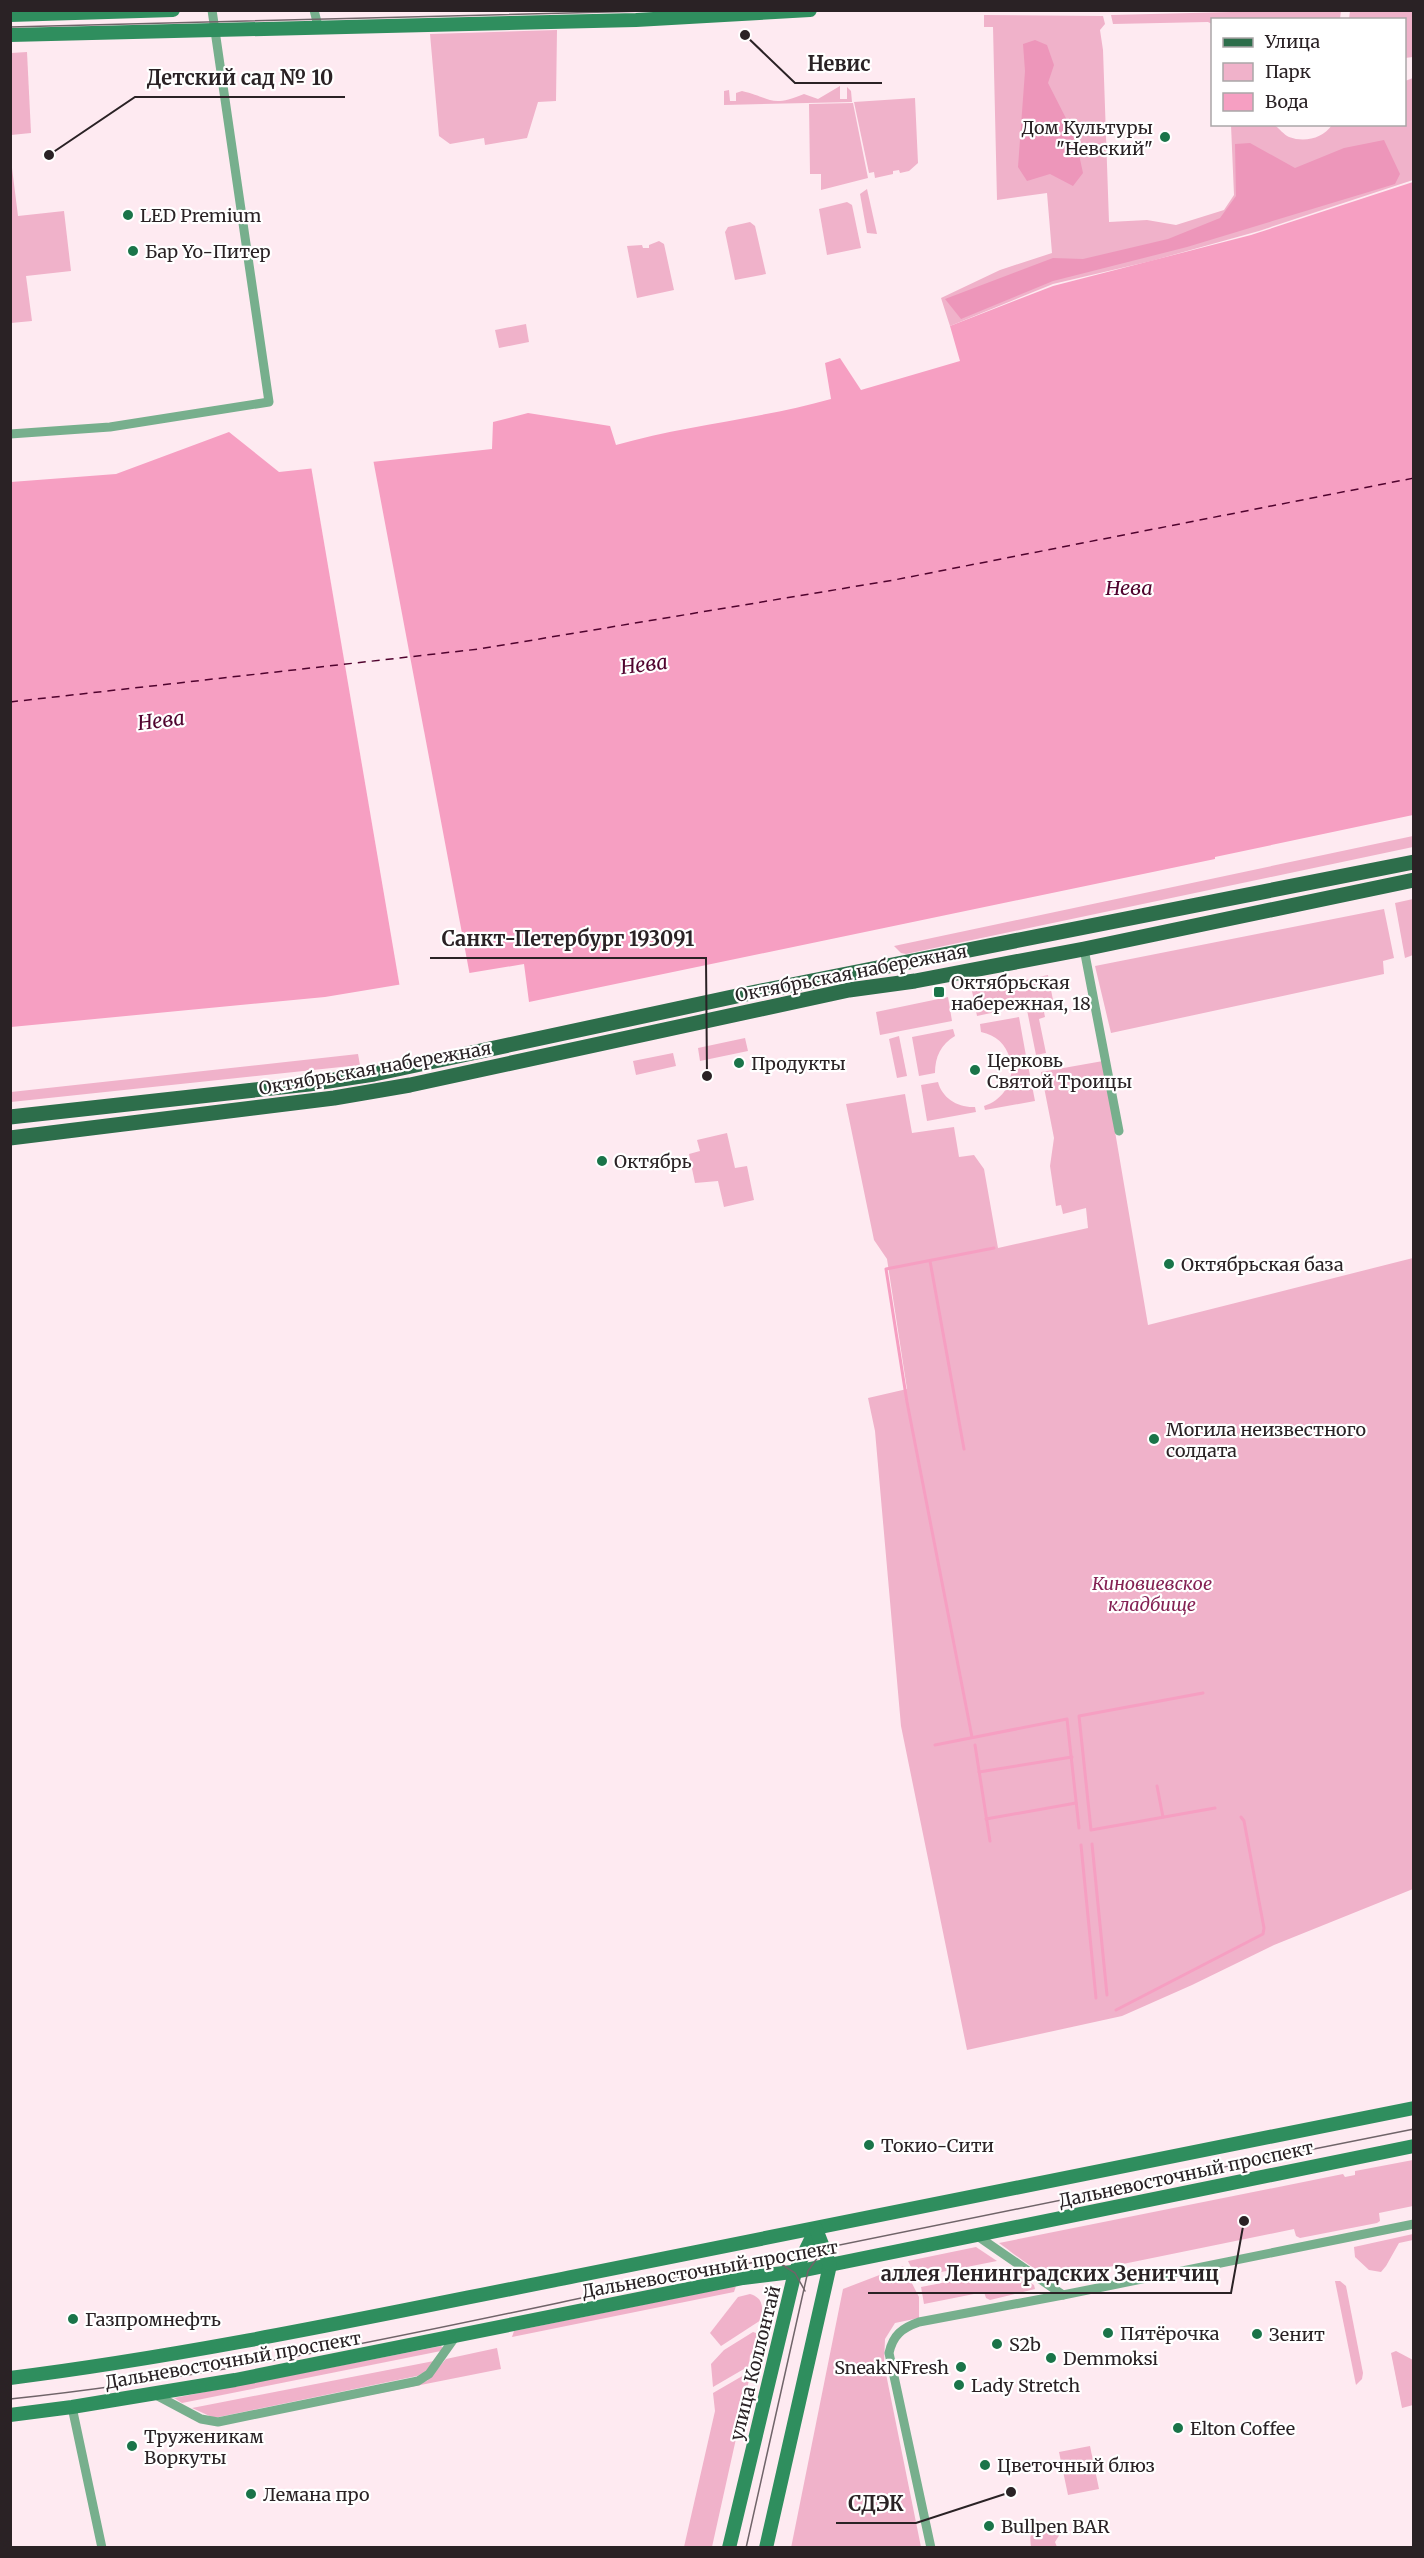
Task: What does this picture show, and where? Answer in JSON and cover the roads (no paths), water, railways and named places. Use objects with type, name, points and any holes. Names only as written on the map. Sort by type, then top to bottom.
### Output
[{"type":"main road","points":[[10,15],[173,10]]},
{"type":"main road","points":[[10,34],[636,20],[810,10]]},
{"type":"main road","name":"Октябрьская набережная","points":[[10,1117],[309,1084],[374,1074],[746,994],[1413,862]]},
{"type":"main road","name":"Октябрьская набережная","points":[[10,1138],[333,1098],[410,1085],[849,990],[926,979],[1084,949],[1413,879]]},
{"type":"main road","name":"Дальневосточный проспект","points":[[10,2378],[110,2365],[233,2343],[816,2229],[1413,2108]]},
{"type":"main road","name":"Дальневосточный проспект","points":[[10,2415],[154,2394],[743,2278],[795,2272],[1413,2146]]},
{"type":"main road","points":[[766,2547],[830,2265],[816,2229]]},
{"type":"main road","name":"улица Коллонтай","points":[[729,2547],[795,2272],[816,2229]]},
{"type":"street","points":[[10,434],[110,427],[269,402],[213,30],[212,10]]},
{"type":"street","points":[[314,10],[318,26]]},
{"type":"street","points":[[1084,949],[1119,1131]]},
{"type":"street","points":[[931,2547],[889,2353],[895,2336],[901,2329],[926,2321],[1413,2224]]},
{"type":"street","points":[[976,2235],[1063,2295]]},
{"type":"street","points":[[154,2394],[201,2419],[218,2421],[418,2381],[429,2374],[456,2336]]},
{"type":"street","points":[[72,2407],[102,2547]]},
{"type":"water","name":"Нева","points":[[1413,182],[1413,815],[1215,857],[1215,859],[529,1002],[524,964],[325,997],[11,1027],[11,482],[116,474],[229,432],[279,472],[492,449],[493,422],[528,413],[610,426],[616,445],[669,432],[777,412],[831,399],[825,363],[840,358],[861,390],[960,361],[950,326],[1053,286],[1251,235]]},
{"type":"waterway","points":[[972,1737],[907,1402],[886,1269],[994,1248]]},
{"type":"waterway","points":[[930,1261],[964,1449]]},
{"type":"waterway","points":[[1203,1693],[1079,1716],[1091,1830],[1215,1808]]},
{"type":"waterway","points":[[935,1745],[1067,1719],[1079,1828]]},
{"type":"waterway","points":[[975,1745],[990,1841]]},
{"type":"waterway","points":[[979,1772],[1072,1757]]},
{"type":"waterway","points":[[1157,1786],[1163,1817]]},
{"type":"waterway","points":[[986,1819],[1076,1803]]},
{"type":"waterway","points":[[1116,2010],[1263,1934],[1264,1928],[1244,1821],[1241,1817]]},
{"type":"waterway","points":[[1092,1844],[1107,1995]]},
{"type":"waterway","points":[[1081,1845],[1096,1998]]},
{"type":"tram line","points":[[10,27],[686,10]]},
{"type":"tram line","points":[[10,2399],[176,2377],[340,2348],[1414,2129]]},
{"type":"tram line","points":[[746,2548],[808,2271],[828,2247]]},
{"type":"tram line","points":[[772,2258],[795,2273],[805,2291]]},
{"type":"place","name":"Невис","points":[[745,35]]},
{"type":"place","name":"Дом Культуры \"Невский\"","points":[[1165,137]]},
{"type":"place","name":"Детский сад № 10","points":[[49,155]]},
{"type":"place","name":"LED Premium","points":[[128,215]]},
{"type":"place","name":"Бар Yo-Питер","points":[[133,251]]},
{"type":"place","name":"Октябрьская набережная, 18","points":[[939,992]]},
{"type":"place","name":"Продукты","points":[[739,1063]]},
{"type":"place","name":"Церковь Святой Троицы","points":[[975,1070]]},
{"type":"place","name":"Санкт-Петербург 193091","points":[[707,1076]]},
{"type":"place","name":"Октябрь","points":[[602,1161]]},
{"type":"place","name":"Октябрьская база","points":[[1169,1264]]},
{"type":"place","name":"Могила неизвестного солдата","points":[[1154,1439]]},
{"type":"place","name":"Токио-Сити","points":[[869,2145]]},
{"type":"place","name":"аллея Ленинградских Зенитчиц","points":[[1244,2221]]},
{"type":"place","name":"Газпромнефть","points":[[73,2319]]},
{"type":"place","name":"Пятёрочка","points":[[1108,2333]]},
{"type":"place","name":"Зенит","points":[[1257,2334]]},
{"type":"place","name":"S2b","points":[[997,2344]]},
{"type":"place","name":"Demmoksi","points":[[1051,2358]]},
{"type":"place","name":"SneakNFresh","points":[[961,2367]]},
{"type":"place","name":"Lady Stretch","points":[[959,2385]]},
{"type":"place","name":"Elton Coffee","points":[[1178,2428]]},
{"type":"place","name":"Труженикам Воркуты","points":[[132,2446]]},
{"type":"place","name":"Цветочный блюз","points":[[985,2465]]},
{"type":"place","name":"СДЭК","points":[[1011,2492]]},
{"type":"place","name":"Лемана про","points":[[251,2494]]},
{"type":"place","name":"Bullpen BAR","points":[[989,2526]]},
{"type":"park label","name":"Киновиевское кладбище","points":[[1152,1593]]}]
